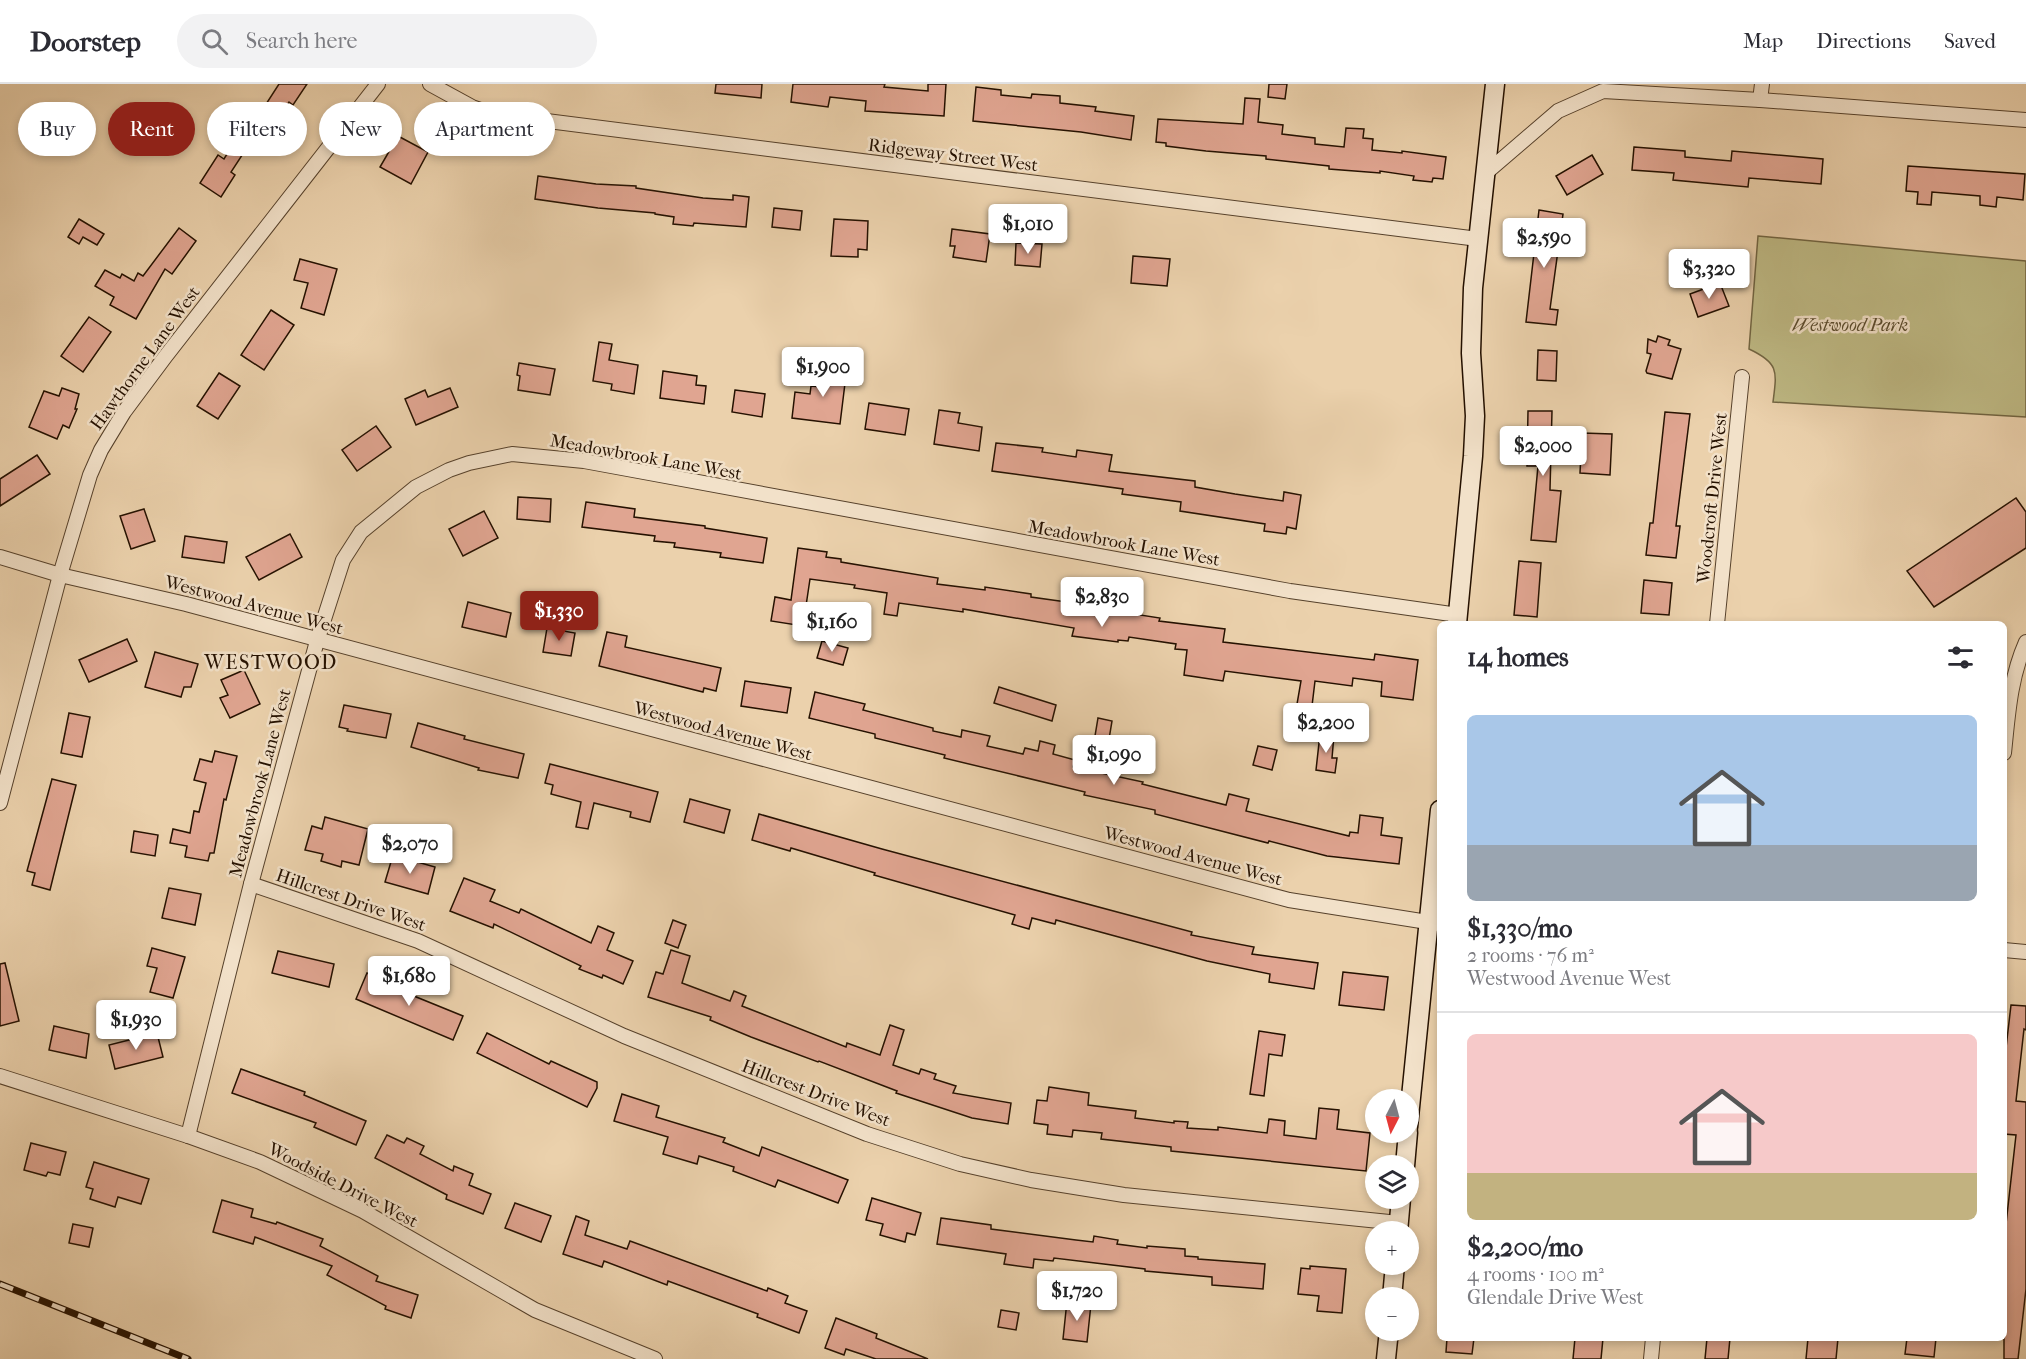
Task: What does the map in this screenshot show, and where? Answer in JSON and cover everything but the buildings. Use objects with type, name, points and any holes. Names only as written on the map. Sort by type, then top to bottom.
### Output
[{"type":"street","name":"Hawthorne Lane West","points":[[0,803],[60,574],[90,475],[101,450],[124,412],[165,357],[378,84]]},
{"type":"street","name":"Ridgeway Street West","points":[[430,84],[472,107],[492,114],[1478,239]]},
{"type":"street","points":[[1458,620],[1474,446],[1475,416],[1471,353],[1473,288],[1495,84]]},
{"type":"street","points":[[1761,100],[1762,84]]},
{"type":"street","points":[[1487,172],[1558,111],[1598,88],[2026,120]]},
{"type":"street","name":"Woodcroft Drive West","points":[[1717,621],[1742,376]]},
{"type":"street","name":"Meadowbrook Lane West","points":[[188,1136],[317,641],[344,560],[361,532],[416,487],[469,463],[512,454],[584,461],[1458,620]]},
{"type":"street","name":"Westwood Avenue West","points":[[0,557],[186,604],[1289,900],[1435,923]]},
{"type":"street","points":[[2007,726],[2012,682],[2026,642]]},
{"type":"street","points":[[1413,1089],[1435,923],[1437,878]]},
{"type":"street","name":"Hillcrest Drive West","points":[[252,884],[418,941],[624,1036],[867,1134],[960,1164],[1031,1180],[1124,1195],[1365,1223]]},
{"type":"street","points":[[2007,950],[2026,952]]},
{"type":"street","name":"Woodside Drive West","points":[[0,1076],[188,1136],[260,1162],[363,1211],[535,1310],[655,1359]]},
{"type":"street","points":[[1386,1359],[1388,1341]]},
{"type":"street","points":[[1651,1359],[1653,1341]]},
{"type":"green space","name":"Westwood Park","points":[[1758,236],[2026,261],[2026,417],[1773,402],[1774,369],[1766,359],[1749,349]]},
{"type":"railway","points":[[0,1284],[188,1359]]},
{"type":"district","name":"WESTWOOD","points":[[271,662]]}]
